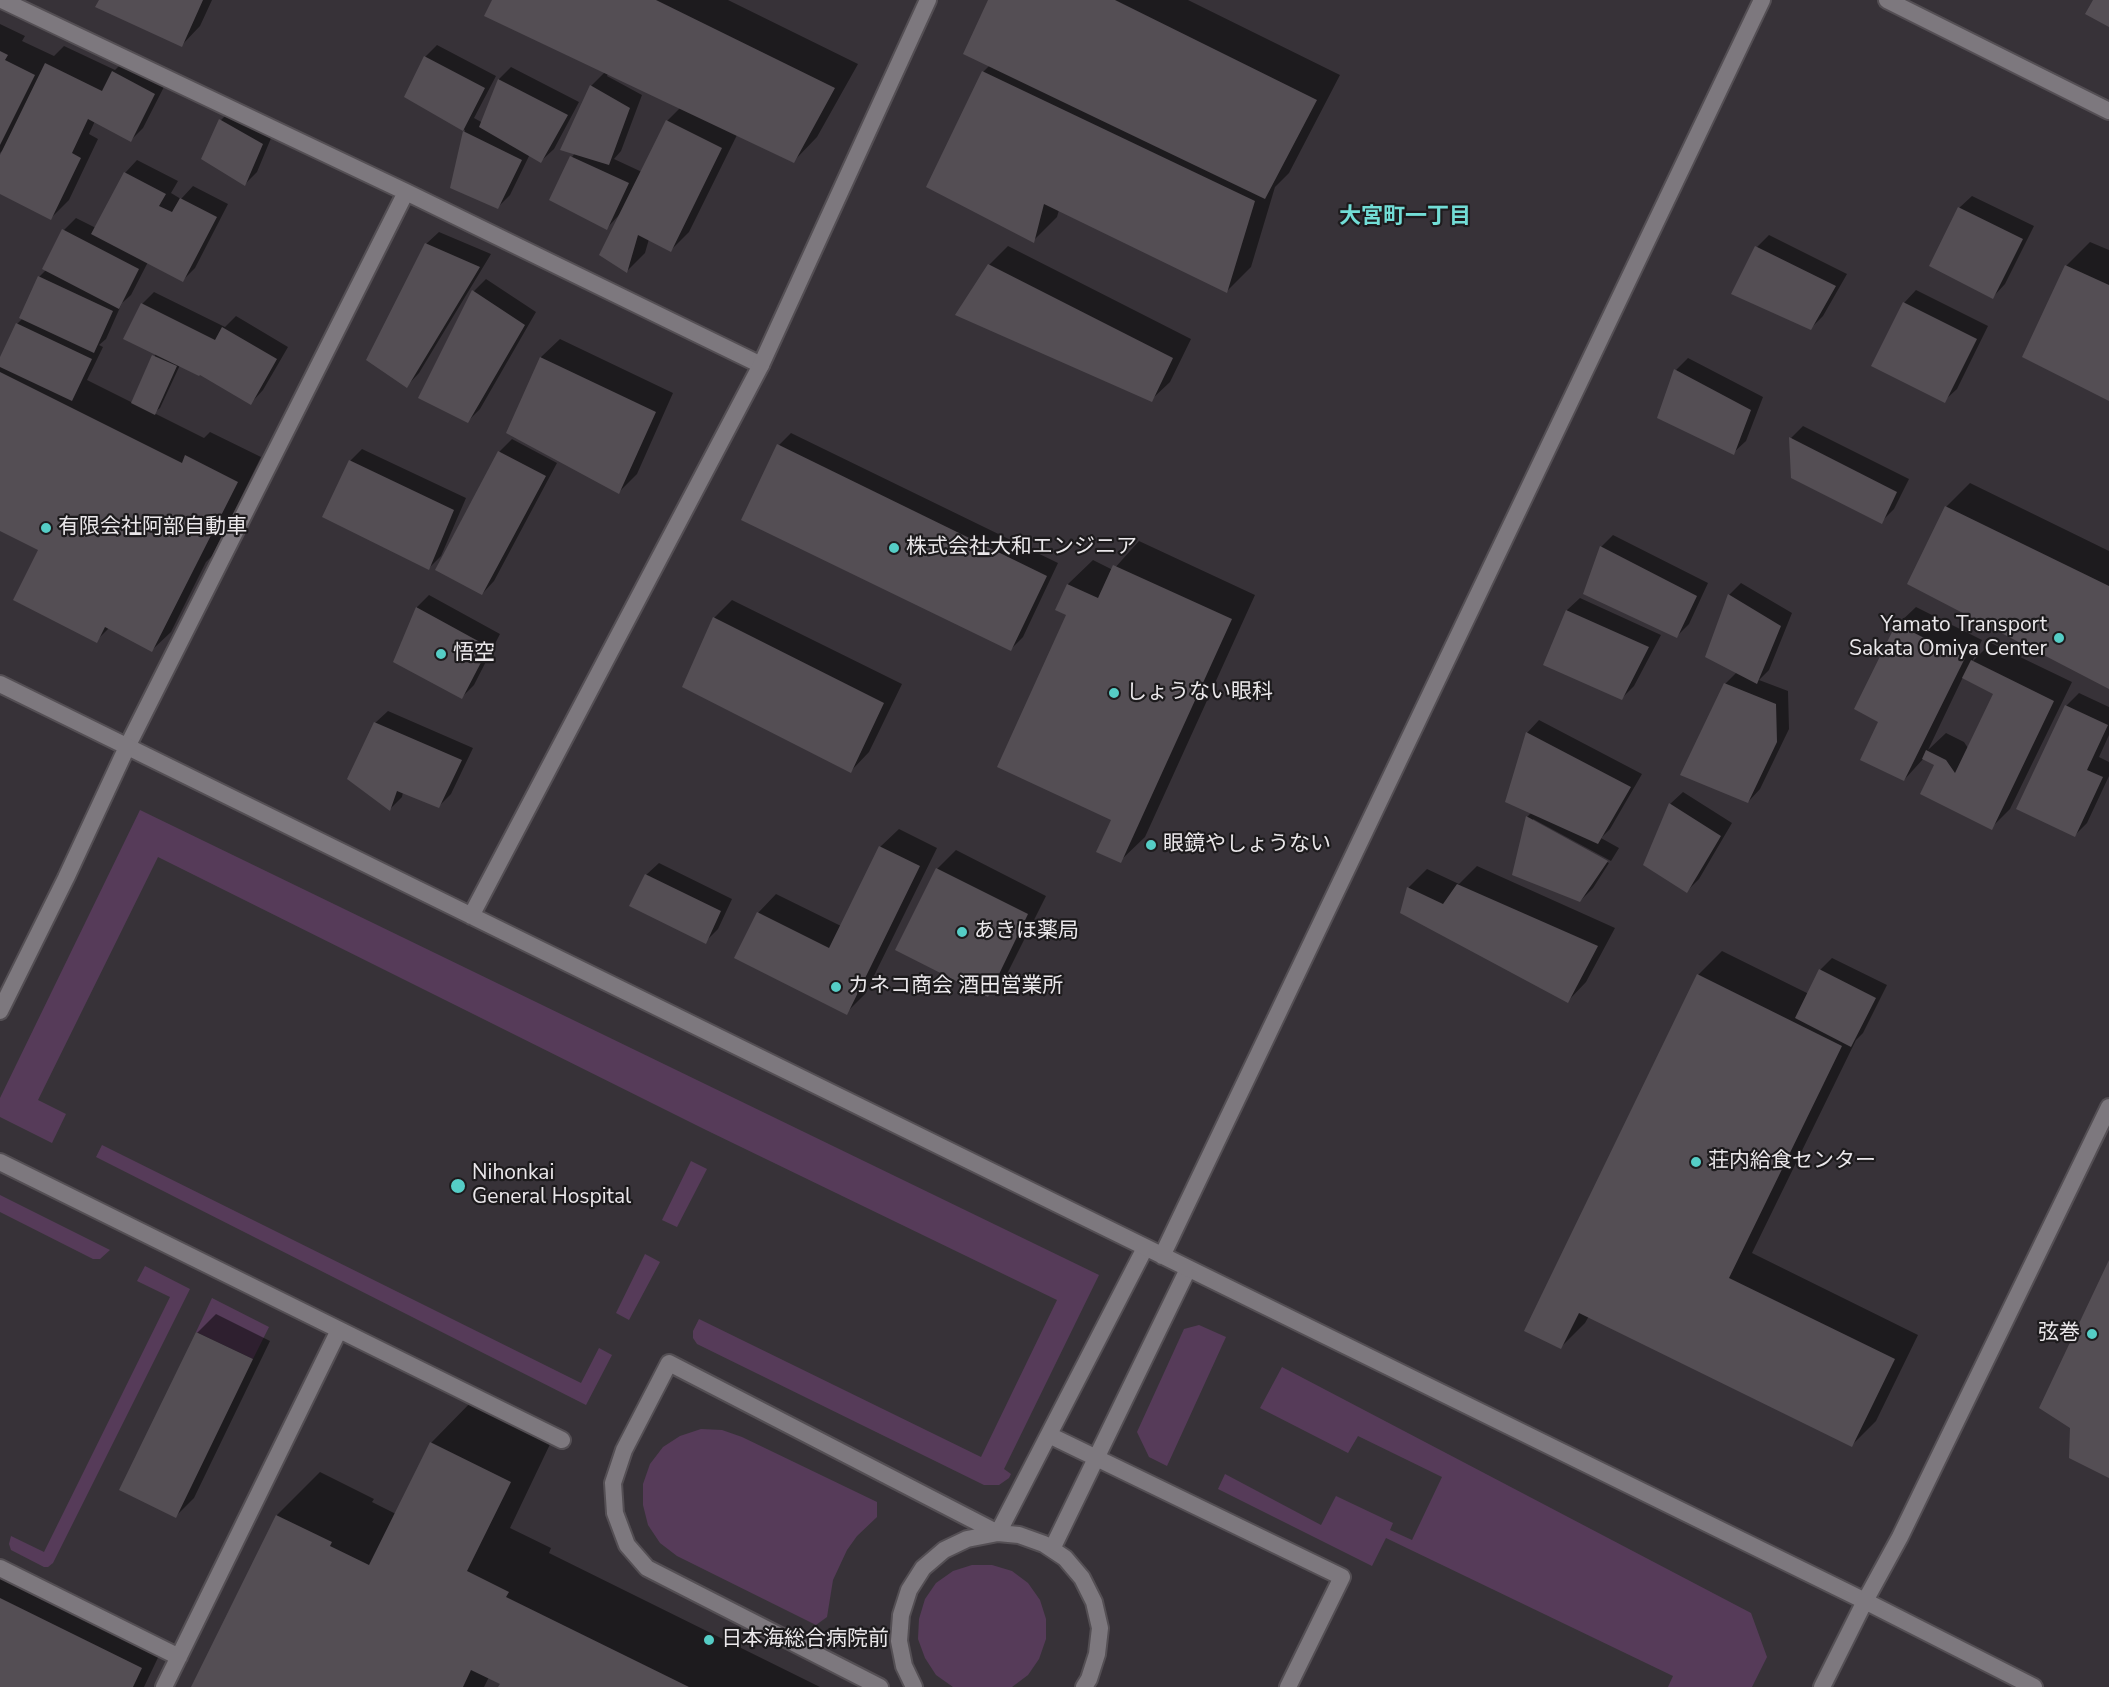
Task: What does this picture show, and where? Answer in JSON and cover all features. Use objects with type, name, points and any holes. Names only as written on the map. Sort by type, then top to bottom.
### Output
[{"type":"street","points":[[2,0],[406,192],[761,365]]},
{"type":"street","points":[[471,916],[761,365],[928,0]]},
{"type":"street","points":[[1162,1256],[1762,0]]},
{"type":"street","points":[[1887,0],[2109,111]]},
{"type":"street","points":[[0,1011],[127,747],[406,192]]},
{"type":"street","points":[[0,684],[1864,1600],[2034,1687]]},
{"type":"street","points":[[1822,1687],[1864,1600],[1900,1537],[2109,1107]]},
{"type":"street","points":[[0,1162],[562,1440]]},
{"type":"street","points":[[998,1533],[1145,1248]]},
{"type":"street","points":[[1052,1548],[1188,1269]]},
{"type":"street","points":[[164,1687],[339,1330]]},
{"type":"street","points":[[880,1687],[646,1568],[627,1545],[615,1513],[613,1483],[624,1450],[669,1363],[998,1533]]},
{"type":"street","points":[[1049,1435],[1342,1577],[1288,1687]]},
{"type":"street","points":[[914,1687],[904,1666],[899,1641],[901,1615],[909,1590],[923,1568],[944,1550],[967,1539],[998,1533],[1019,1535],[1052,1548],[1065,1558],[1082,1578],[1094,1602],[1100,1628],[1097,1654],[1084,1687]]},
{"type":"street","points":[[0,1568],[179,1657]]},
{"type":"shaded area","points":[[140,810],[1099,1275],[1004,1469],[1011,1474],[1009,1478],[999,1485],[984,1485],[697,1344],[693,1338],[693,1331],[699,1319],[981,1457],[1057,1300],[706,1130],[158,857],[38,1100],[66,1114],[52,1143],[0,1117],[0,1098]]},
{"type":"shaded area","points":[[102,1145],[581,1383],[599,1348],[612,1355],[586,1405],[96,1157]]},
{"type":"shaded area","points":[[691,1161],[707,1169],[677,1227],[662,1220]]},
{"type":"shaded area","points":[[0,1195],[110,1250],[100,1259],[93,1259],[0,1212]]},
{"type":"shaded area","points":[[645,1254],[660,1262],[629,1320],[616,1313]]},
{"type":"shaded area","points":[[145,1266],[190,1289],[53,1563],[44,1567],[11,1550],[9,1544],[11,1536],[44,1552],[170,1297],[137,1281]]},
{"type":"shaded area","points":[[212,1298],[269,1327],[253,1359],[196,1332]]},
{"type":"shaded area","points":[[1199,1325],[1226,1337],[1167,1466],[1149,1457],[1137,1432],[1184,1329]]},
{"type":"shaded area","points":[[1282,1367],[1751,1613],[1767,1657],[1752,1687],[1668,1687],[1673,1676],[1386,1538],[1372,1566],[1218,1489],[1225,1474],[1321,1525],[1336,1496],[1393,1523],[1390,1530],[1412,1540],[1442,1477],[1358,1436],[1348,1453],[1260,1408]]},
{"type":"shaded area","points":[[701,1429],[722,1430],[742,1437],[877,1502],[877,1517],[857,1536],[847,1550],[833,1580],[827,1617],[816,1625],[677,1556],[660,1543],[648,1525],[643,1505],[643,1484],[650,1464],[663,1447],[680,1436]]},
{"type":"shaded area","points":[[972,1565],[992,1565],[1012,1571],[1028,1583],[1040,1600],[1046,1619],[1046,1639],[1039,1659],[1028,1675],[1012,1687],[953,1687],[936,1675],[925,1658],[918,1639],[919,1619],[925,1599],[936,1583],[953,1571]]},
{"type":"building","points":[[99,0],[203,0],[182,47],[95,7]]},
{"type":"building","points":[[492,0],[656,0],[835,88],[794,163],[484,16]]},
{"type":"building","points":[[988,0],[1115,0],[1317,100],[1265,199],[963,54]]},
{"type":"building","points":[[2093,0],[2109,0],[2109,27],[2085,14]]},
{"type":"building","points":[[0,51],[8,55],[5,60],[35,75],[0,145]]},
{"type":"building","points":[[424,56],[485,88],[463,131],[404,97]]},
{"type":"building","points":[[45,63],[102,91],[112,71],[155,94],[131,142],[88,119],[72,153],[81,158],[51,220],[0,194],[0,155]]},
{"type":"building","points":[[982,71],[1255,201],[1227,293],[1044,204],[1034,243],[926,187]]},
{"type":"building","points":[[498,79],[568,115],[541,163],[479,127]]},
{"type":"building","points":[[590,85],[630,108],[609,165],[560,150]]},
{"type":"building","points":[[219,119],[263,144],[245,186],[201,159]]},
{"type":"building","points":[[666,120],[722,148],[671,252],[638,235],[627,273],[599,255]]},
{"type":"building","points":[[463,131],[522,160],[498,209],[450,188]]},
{"type":"building","points":[[570,156],[629,183],[607,230],[549,200]]},
{"type":"building","points":[[124,172],[166,194],[159,206],[172,212],[180,198],[217,217],[183,282],[91,234]]},
{"type":"building","points":[[1958,207],[2023,239],[1993,299],[1929,266]]},
{"type":"building","points":[[62,229],[139,269],[119,309],[42,269]]},
{"type":"building","points":[[425,243],[480,267],[407,388],[366,360]]},
{"type":"building","points":[[1755,246],[1836,286],[1811,330],[1731,294]]},
{"type":"building","points":[[988,264],[1173,358],[1152,402],[955,315]]},
{"type":"building","points":[[2065,265],[2109,285],[2109,401],[2022,357]]},
{"type":"building","points":[[38,276],[113,311],[94,353],[19,318]]},
{"type":"building","points":[[472,290],[525,325],[468,423],[418,398]]},
{"type":"building","points":[[1903,302],[1977,339],[1945,403],[1871,366]]},
{"type":"building","points":[[141,303],[215,340],[222,327],[277,359],[251,405],[200,375],[123,339]]},
{"type":"building","points":[[16,323],[92,359],[72,401],[0,367],[0,357]]},
{"type":"building","points":[[152,355],[177,366],[155,415],[131,403]]},
{"type":"building","points":[[540,357],[656,412],[619,494],[506,433]]},
{"type":"building","points":[[1674,369],[1751,410],[1734,455],[1657,418]]},
{"type":"building","points":[[0,372],[182,463],[185,455],[238,482],[152,652],[105,627],[97,643],[13,600],[38,550],[0,531]]},
{"type":"building","points":[[1789,437],[1897,492],[1882,524],[1791,478]]},
{"type":"building","name":"株式会社大和エンジニア","points":[[777,444],[1047,576],[1011,651],[741,520]]},
{"type":"building","points":[[498,451],[546,476],[482,595],[435,570]]},
{"type":"building","points":[[349,460],[454,510],[429,570],[322,517]]},
{"type":"building","name":"Yamato Transport Sakata Omiya Center","points":[[1945,506],[2109,586],[2109,689],[1907,584]]},
{"type":"building","points":[[1600,546],[1697,596],[1677,638],[1583,594]]},
{"type":"building","name":"しょうない眼科","points":[[1113,565],[1232,619],[1121,863],[1096,852],[1111,820],[997,767],[1066,615],[1055,610],[1067,584],[1098,598]]},
{"type":"building","points":[[1728,594],[1781,626],[1757,684],[1705,657]]},
{"type":"building","name":"悟空","points":[[416,607],[489,647],[462,699],[393,662]]},
{"type":"building","points":[[1566,610],[1649,647],[1622,700],[1543,665]]},
{"type":"building","points":[[713,617],[884,703],[851,773],[682,687]]},
{"type":"building","points":[[1896,624],[1965,658],[1904,781],[1860,760],[1878,722],[1854,709]]},
{"type":"building","points":[[1971,660],[2054,701],[1992,830],[1920,794],[1934,765],[1922,759],[1926,750],[1946,760],[1955,773],[1993,694],[1962,678]]},
{"type":"building","points":[[1724,683],[1776,704],[1777,742],[1748,803],[1680,775]]},
{"type":"building","points":[[2065,705],[2108,725],[2087,770],[2103,777],[2075,837],[2016,809]]},
{"type":"building","points":[[374,722],[462,760],[439,808],[397,791],[390,811],[347,779]]},
{"type":"building","points":[[1526,732],[1631,787],[1598,844],[1505,802]]},
{"type":"building","points":[[1669,803],[1721,836],[1687,893],[1643,865]]},
{"type":"building","points":[[1526,816],[1608,861],[1580,902],[1512,875]]},
{"type":"building","points":[[879,846],[920,866],[847,1015],[734,958],[757,912],[829,948]]},
{"type":"building","name":"あきほ薬局","points":[[936,868],[1028,914],[988,997],[895,950]]},
{"type":"building","points":[[645,874],[721,911],[706,944],[629,906]]},
{"type":"building","points":[[1457,884],[1598,946],[1568,1003],[1400,913],[1407,887],[1443,904]]},
{"type":"building","points":[[1819,969],[1876,998],[1851,1047],[1795,1018]]},
{"type":"building","name":"荘内給食センター","points":[[1697,974],[1842,1046],[1729,1278],[1895,1359],[1852,1447],[1579,1313],[1561,1349],[1524,1331]]},
{"type":"building","name":"弦巻","points":[[2109,1260],[2109,1478],[2069,1458],[2070,1428],[2039,1408]]},
{"type":"building","points":[[196,1332],[253,1359],[176,1518],[119,1490]]},
{"type":"building","points":[[430,1442],[511,1482],[467,1571],[509,1592],[506,1597],[689,1687],[498,1687],[500,1684],[471,1670],[463,1687],[191,1687],[276,1515],[332,1542],[330,1546],[369,1565]]},
{"type":"building","points":[[0,1598],[142,1668],[133,1687],[0,1687]]},
{"type":"place","name":"有限会社阿部自動車","points":[[46,528]]},
{"type":"place","name":"株式会社大和エンジニア","points":[[894,548]]},
{"type":"place","name":"Yamato Transport Sakata Omiya Center","points":[[2059,638]]},
{"type":"place","name":"悟空","points":[[441,654]]},
{"type":"place","name":"しょうない眼科","points":[[1114,693]]},
{"type":"place","name":"眼鏡やしょうない","points":[[1151,845]]},
{"type":"place","name":"あきほ薬局","points":[[962,932]]},
{"type":"place","name":"カネコ商会 酒田営業所","points":[[836,987]]},
{"type":"place","name":"荘内給食センター","points":[[1696,1162]]},
{"type":"place","name":"Nihonkai General Hospital","points":[[458,1186]]},
{"type":"place","name":"弦巻","points":[[2092,1334]]},
{"type":"place","name":"日本海総合病院前","points":[[709,1640]]},
{"type":"district","name":"大宮町一丁目","points":[[1405,218]]}]
